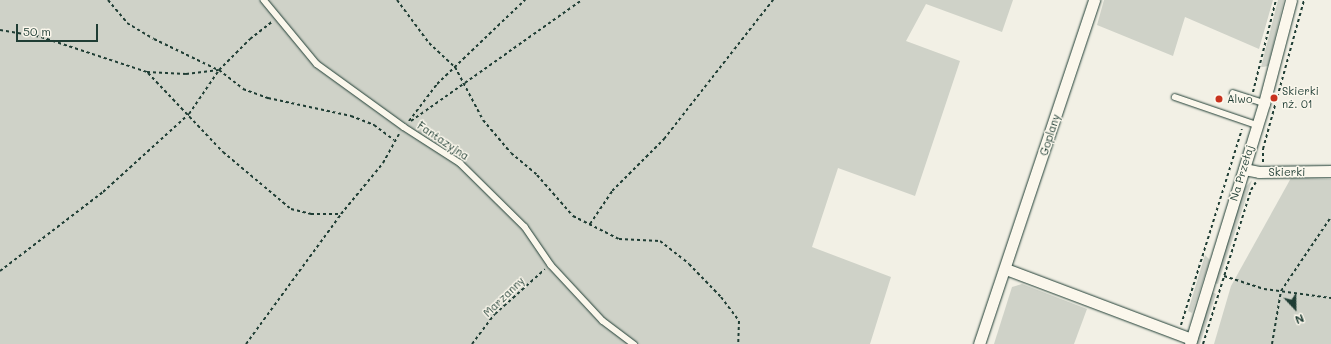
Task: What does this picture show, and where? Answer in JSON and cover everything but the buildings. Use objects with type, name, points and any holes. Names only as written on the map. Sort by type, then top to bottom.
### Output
[{"type":"street","name":"Goplany","points":[[979,344],[1006,269],[1094,0]]},
{"type":"street","name":"Na Przełaj","points":[[1191,342],[1264,103],[1291,0]]},
{"type":"street","name":"Skierki","points":[[1244,169],[1259,172],[1331,171]]},
{"type":"street","points":[[1006,269],[1191,342]]},
{"type":"lane","name":"Fantazyjna","points":[[264,0],[317,64],[404,127],[460,163],[525,227],[551,264],[603,320],[634,344]]},
{"type":"lane","points":[[1233,93],[1264,103]]},
{"type":"lane","points":[[1175,97],[1257,125]]},
{"type":"path","points":[[108,0],[127,23],[154,39],[219,70],[243,89],[268,98],[351,116],[374,125],[394,140]]},
{"type":"path","points":[[397,0],[429,43],[455,67],[464,81],[483,120],[511,153],[537,176],[573,216],[619,239],[660,241],[689,264],[721,297],[739,321],[738,344]]},
{"type":"path","points":[[246,344],[341,214],[383,163],[394,140],[421,109],[437,84],[525,0]]},
{"type":"path","points":[[404,127],[464,81],[582,0]]},
{"type":"path","points":[[590,224],[612,192],[664,139],[773,0]]},
{"type":"path","points":[[1250,99],[1276,0]]},
{"type":"path","points":[[1262,163],[1263,150],[1304,0]]},
{"type":"path","points":[[0,271],[103,192],[189,114],[219,70],[250,39],[278,17]]},
{"type":"path","points":[[0,30],[41,37],[147,72],[186,74],[219,70]]},
{"type":"path","points":[[147,72],[189,114],[223,152],[291,209],[311,214],[341,214]]},
{"type":"path","points":[[1181,325],[1244,121]]},
{"type":"path","points":[[1203,344],[1251,190],[1256,180]]},
{"type":"path","points":[[1272,344],[1281,292],[1331,217]]},
{"type":"path","name":"Marzanny","points":[[472,344],[494,314],[551,264]]},
{"type":"path","points":[[1224,276],[1281,292],[1331,298]]},
{"type":"shaded area","points":[[0,0],[1013,0],[1002,32],[926,4],[906,41],[960,61],[915,196],[838,168],[812,247],[891,277],[870,344],[0,344]]},
{"type":"shaded area","points":[[1104,0],[1273,0],[1259,49],[1185,17],[1173,56],[1097,25]]},
{"type":"shaded area","points":[[1278,0],[1284,0],[1268,66],[1261,67]]},
{"type":"shaded area","points":[[1291,178],[1331,179],[1331,344],[1214,344],[1231,286]]},
{"type":"shaded area","points":[[1252,180],[1218,284],[1215,283],[1243,190]]},
{"type":"shaded area","points":[[1205,255],[1210,260],[1192,313],[1188,311]]},
{"type":"shaded area","points":[[1022,284],[1087,309],[1074,344],[994,344],[1012,287]]},
{"type":"shaded area","points":[[1212,292],[1216,294],[1200,344],[1196,344]]},
{"type":"place","name":"Skierki nż. 01","points":[[1274,98]]},
{"type":"place","name":"Alwo","points":[[1219,99]]}]
